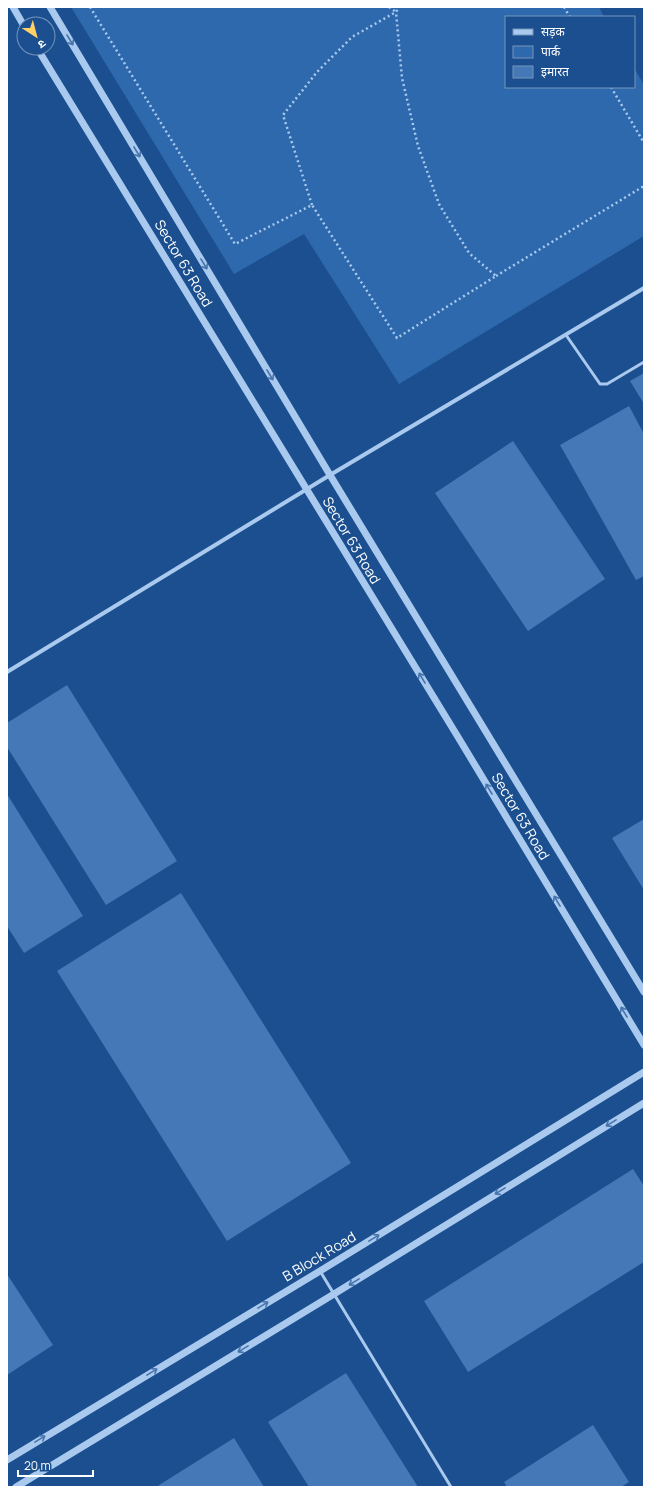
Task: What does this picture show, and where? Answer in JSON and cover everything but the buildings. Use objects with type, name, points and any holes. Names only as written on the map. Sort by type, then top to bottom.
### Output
[{"type":"street","points":[[12,7],[18,16]]},
{"type":"street","name":"Sector 63 Road","points":[[50,7],[330,475],[644,992]]},
{"type":"street","name":"Sector 63 Road","points":[[43,56],[644,1045]]},
{"type":"street","points":[[7,672],[330,475],[644,289]]},
{"type":"street","name":"B Block Road","points":[[7,1460],[320,1271],[644,1072]]},
{"type":"street","points":[[16,1487],[334,1294],[644,1103]]},
{"type":"lane","points":[[566,335],[600,384],[607,384],[644,362]]},
{"type":"lane","points":[[320,1271],[451,1487]]},
{"type":"path","points":[[90,7],[235,244],[312,205]]},
{"type":"path","points":[[388,7],[396,12]]},
{"type":"path","points":[[396,7],[402,78],[418,146],[439,204],[469,253],[496,276]]},
{"type":"path","points":[[399,7],[396,12],[352,37],[317,72],[283,114],[312,205],[397,338],[644,186]]},
{"type":"path","points":[[564,7],[569,16]]},
{"type":"path","points":[[612,88],[644,143]]},
{"type":"green space","points":[[71,7],[599,7],[604,16],[505,16],[505,88],[635,88],[635,70],[644,85],[644,236],[399,384],[304,234],[234,274]]}]
